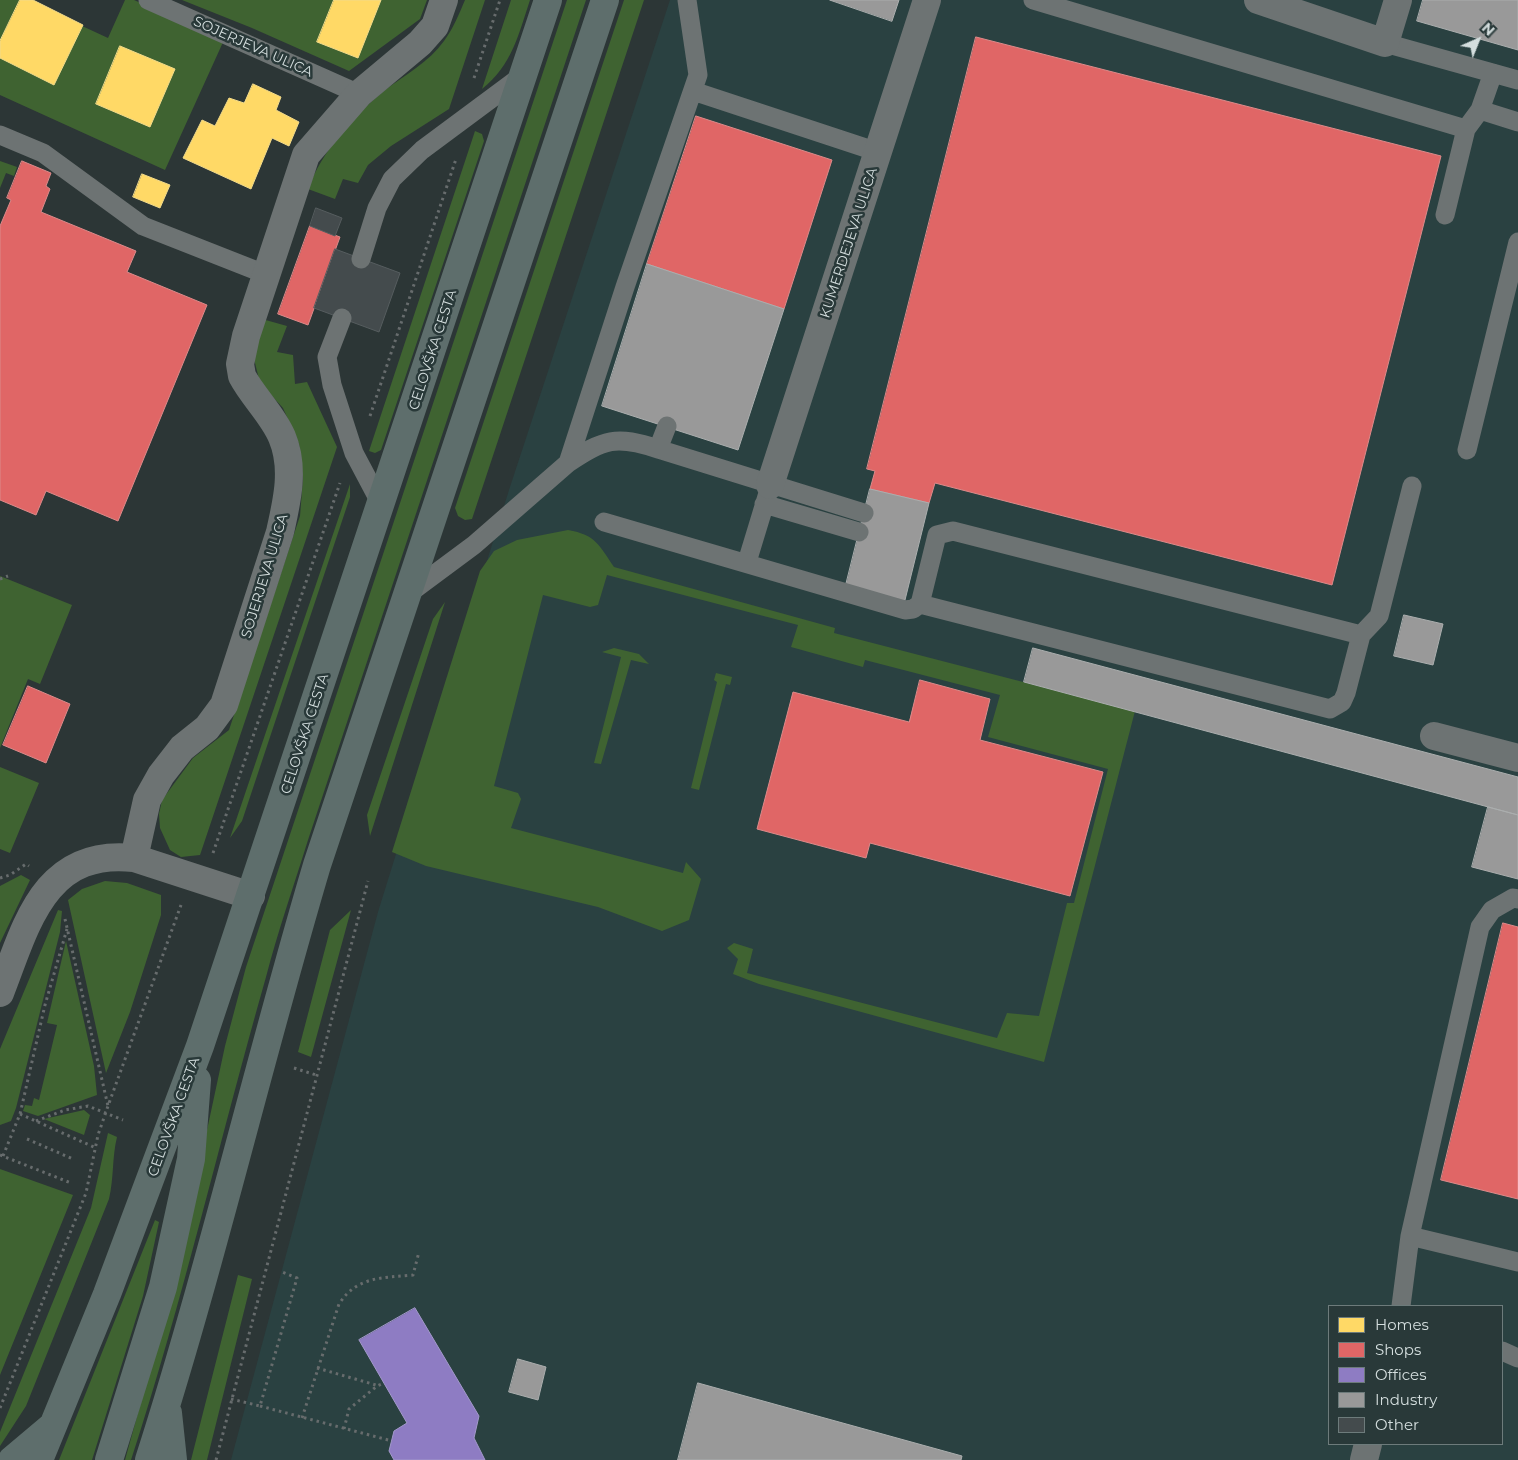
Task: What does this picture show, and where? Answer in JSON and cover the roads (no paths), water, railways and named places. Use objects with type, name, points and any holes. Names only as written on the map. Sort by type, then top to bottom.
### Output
[{"type":"main road","name":"CELOVŠKA CESTA","points":[[39,1460],[114,1276],[200,1046],[548,0]]},
{"type":"main road","points":[[149,1460],[196,1310],[314,874],[605,0]]},
{"type":"main road","points":[[109,1460],[163,1287],[191,1159],[200,1046]]},
{"type":"main road","points":[[167,1404],[173,1460]]},
{"type":"main road","points":[[12,1460],[53,1425]]},
{"type":"street","name":"SOJERJEVA ULICA","points":[[134,858],[147,800],[161,775],[182,748],[206,728],[224,705],[280,532],[289,482],[289,464],[282,436],[250,392],[242,376],[240,364],[246,336],[265,274],[306,156],[359,94],[425,37],[435,26],[444,0]]},
{"type":"street","name":"KUMERDEJEVA ULICA","points":[[767,495],[927,0]]},
{"type":"street","points":[[1258,0],[1385,43],[1398,0]]},
{"type":"street","points":[[1434,736],[1518,758]]},
{"type":"street","points":[[0,993],[33,910],[57,879],[91,861],[108,857],[134,858],[251,896]]},
{"type":"street","points":[[1364,1460],[1368,1445]]},
{"type":"lane","name":"SOJERJEVA ULICA","points":[[148,0],[359,94]]},
{"type":"lane","points":[[568,463],[631,291],[698,75],[687,0]]},
{"type":"lane","points":[[1033,0],[1466,129]]},
{"type":"lane","points":[[1385,43],[1518,80]]},
{"type":"lane","points":[[1445,215],[1466,129],[1480,110],[1493,73]]},
{"type":"lane","points":[[362,259],[377,208],[392,179],[422,150],[524,74]]},
{"type":"lane","points":[[693,91],[878,152]]},
{"type":"lane","points":[[1480,110],[1518,122]]},
{"type":"lane","points":[[0,135],[43,154],[143,226],[265,274]]},
{"type":"lane","points":[[1467,450],[1518,242]]},
{"type":"lane","points":[[342,318],[327,356],[332,384],[354,453],[381,504]]},
{"type":"lane","points":[[658,449],[667,426]]},
{"type":"lane","points":[[408,594],[474,545],[568,463],[592,447],[612,441],[632,440],[658,449],[859,532]]},
{"type":"lane","points":[[920,604],[1330,709],[1342,702],[1361,635],[1379,616],[1412,486]]},
{"type":"lane","points":[[767,495],[864,513]]},
{"type":"lane","points":[[747,562],[767,495]]},
{"type":"lane","points":[[604,522],[747,562],[772,573],[905,610],[913,609],[920,604],[925,552],[930,533],[953,531],[1361,635]]},
{"type":"lane","points":[[1400,1305],[1410,1236],[1480,927],[1492,910],[1513,898],[1518,899]]},
{"type":"lane","points":[[1410,1236],[1518,1262]]},
{"type":"lane","points":[[1503,1351],[1518,1358]]}]
